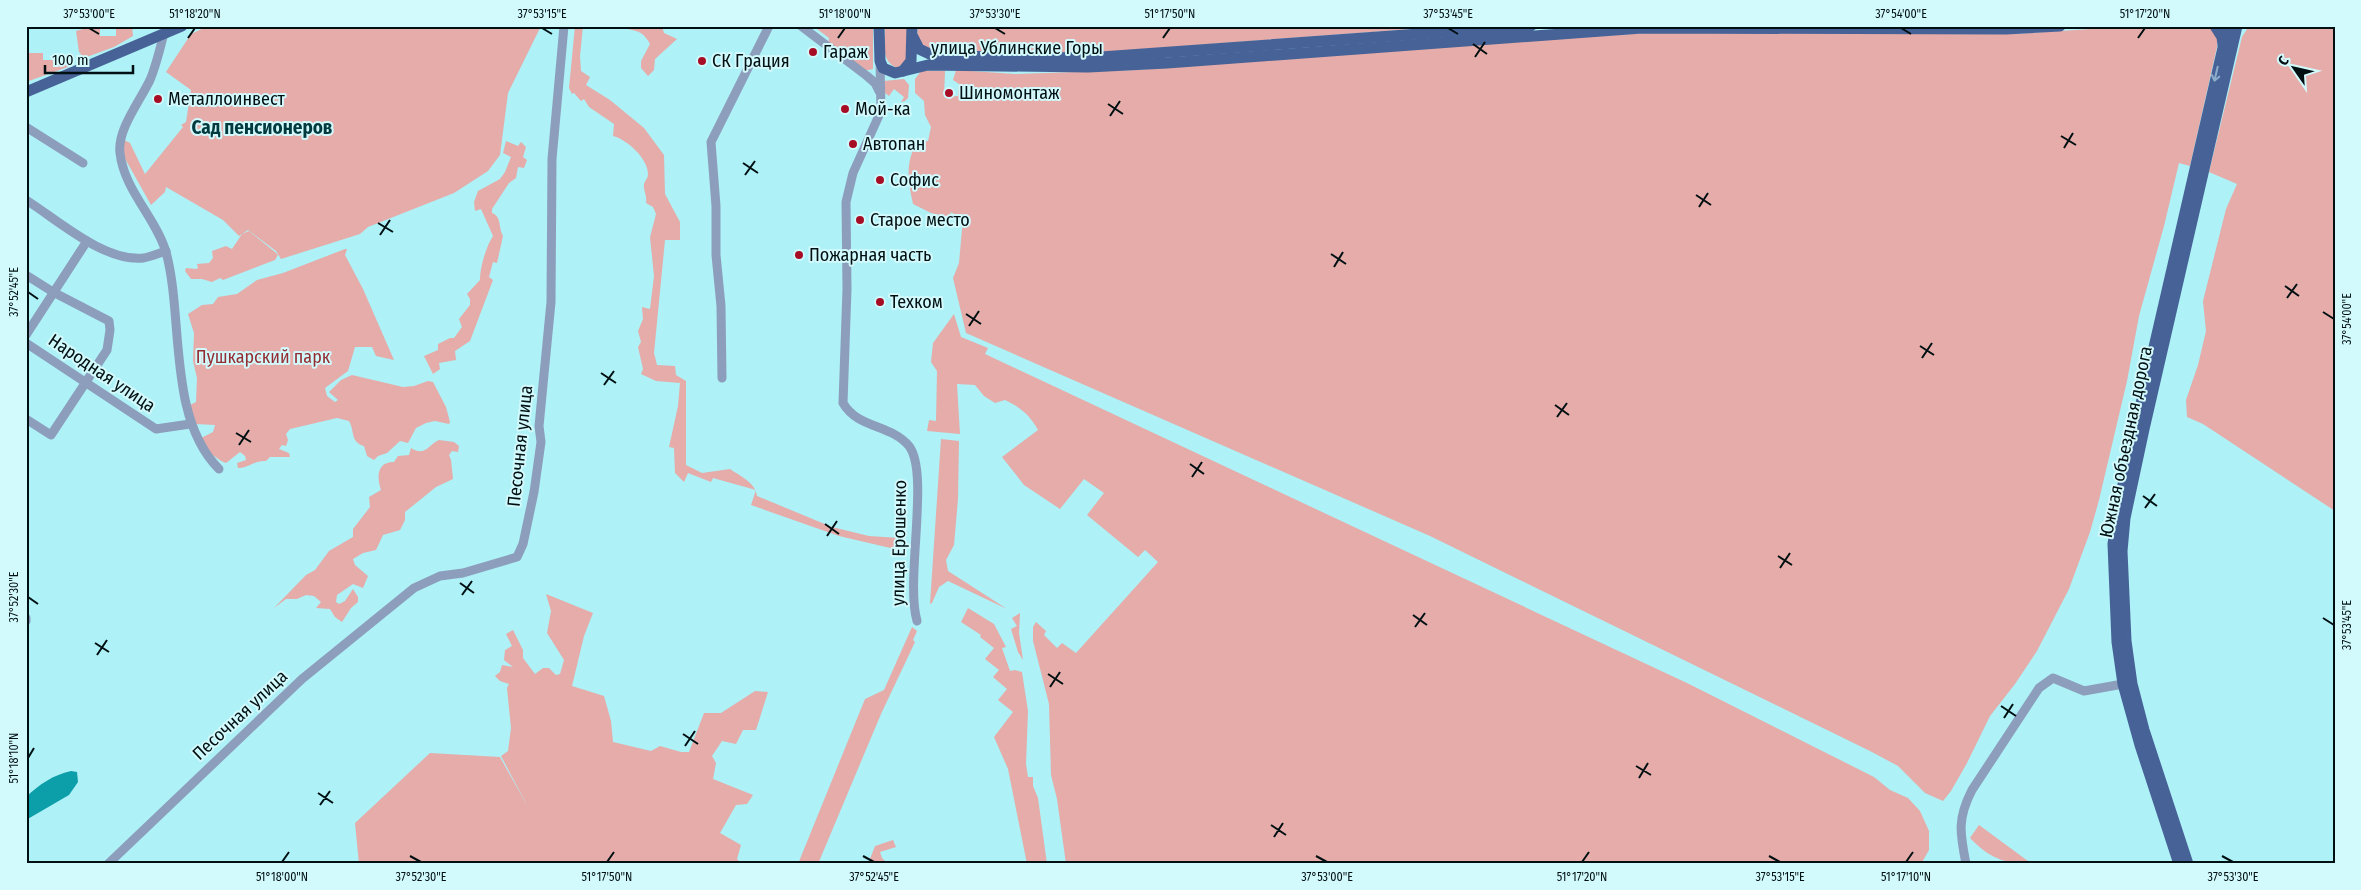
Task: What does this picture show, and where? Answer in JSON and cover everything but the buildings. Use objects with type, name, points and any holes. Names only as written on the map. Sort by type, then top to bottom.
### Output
[{"type":"main road","points":[[26,92],[182,26]]},
{"type":"main road","name":"улица Ерошенко","points":[[879,26],[880,61]]},
{"type":"main road","name":"улица Ублинские Горы","points":[[912,32],[919,49],[934,56],[1087,58],[1532,26]]},
{"type":"main road","name":"улица Ублинские Горы","points":[[899,72],[928,64],[1088,67],[1167,63],[1642,28],[2006,29],[2060,26]]},
{"type":"main road","points":[[2215,26],[2222,37],[2223,46]]},
{"type":"main road","name":"Южная объездная дорога","points":[[2179,864],[2140,745],[2128,684],[2117,642],[2113,544],[2122,489],[2137,421],[2228,26]]},
{"type":"main road","name":"Южная объездная дорога","points":[[2188,864],[2128,684],[2122,551],[2125,518],[2237,26]]},
{"type":"main road","points":[[2230,58],[2244,26]]},
{"type":"main road","points":[[880,61],[883,68],[899,72],[911,61],[912,32]]},
{"type":"street","name":"Песочная улица","points":[[108,864],[302,679],[414,588],[440,576],[464,574],[517,557],[527,526],[541,442],[539,426],[551,302],[552,159],[564,26]]},
{"type":"street","points":[[722,378],[721,306],[716,255],[716,206],[710,142],[769,26]]},
{"type":"street","points":[[801,26],[867,76],[875,83],[881,96]]},
{"type":"street","points":[[164,33],[150,80],[121,138],[119,152],[123,167],[135,193],[166,251],[183,390],[190,424],[210,460],[219,469]]},
{"type":"street","points":[[867,76],[875,71],[880,61]]},
{"type":"street","name":"улица Ерошенко","points":[[880,61],[881,111],[852,173],[848,190],[846,368],[843,403],[848,413],[860,421],[894,434],[909,446],[912,452],[918,471],[913,589],[917,621]]},
{"type":"street","points":[[867,76],[880,76],[899,72]]},
{"type":"street","points":[[26,127],[83,163]]},
{"type":"street","points":[[26,200],[88,241],[125,257],[144,258],[166,251]]},
{"type":"street","points":[[26,335],[88,241]]},
{"type":"street","points":[[26,275],[53,292],[108,321],[110,330],[107,350],[51,435],[26,419]]},
{"type":"street","name":"Народная улица","points":[[26,343],[156,429],[190,424]]},
{"type":"street","points":[[1966,864],[1959,831],[1964,805],[2039,688],[2053,678],[2084,691],[2128,684]]},
{"type":"green space","points":[[100,26],[100,36],[116,36],[116,26],[132,26],[133,36],[114,47],[84,58],[79,52],[76,31]]},
{"type":"green space","points":[[208,26],[541,26],[508,93],[500,155],[488,171],[454,193],[368,227],[360,234],[281,259],[276,251],[248,230],[239,236],[223,220],[166,187],[165,192],[151,205],[123,155],[124,140],[130,143],[145,174],[183,127],[181,125],[186,122],[191,90],[166,72],[191,34]]},
{"type":"green space","points":[[575,26],[583,26],[580,56],[581,71],[590,77],[586,85],[610,100],[644,128],[664,155],[665,194],[680,222],[680,240],[665,240],[654,353],[657,365],[675,366],[676,375],[686,381],[686,465],[702,473],[730,469],[747,480],[755,490],[713,478],[711,482],[688,473],[684,482],[675,473],[674,448],[669,447],[678,406],[680,383],[656,381],[641,374],[643,369],[638,347],[641,342],[638,331],[643,319],[642,307],[650,309],[654,276],[650,237],[656,214],[653,207],[646,203],[644,186],[648,176],[647,168],[640,156],[630,145],[613,136],[614,124],[589,107],[584,99],[581,101],[574,93],[572,94],[569,88]]},
{"type":"green space","points":[[620,26],[662,26],[664,33],[677,39],[655,59],[654,70],[648,76],[641,68],[641,61],[650,44],[637,31]]},
{"type":"green space","points":[[813,26],[873,26],[873,69],[864,71],[828,44],[829,38]]},
{"type":"green space","points":[[885,26],[907,26],[907,59],[898,68],[892,65],[886,57],[884,45]]},
{"type":"green space","points":[[918,26],[1454,26],[1102,52],[947,54],[925,48],[917,37]]},
{"type":"green space","points":[[2138,26],[2211,26],[2217,33],[2217,47],[2190,166],[2179,163],[2139,316],[2127,381],[2099,500],[2090,532],[2069,589],[2037,651],[2015,684],[1990,716],[1967,763],[1943,801],[1925,793],[1898,766],[1870,751],[1430,536],[966,333],[953,278],[959,263],[963,218],[950,212],[953,218],[931,213],[913,204],[910,188],[909,165],[913,150],[917,142],[928,141],[931,127],[925,115],[924,101],[915,93],[915,79],[921,71],[945,71],[944,97],[958,96],[959,84],[953,80],[956,70],[1015,74],[1135,70],[1438,46],[1664,32],[2014,34]]},
{"type":"green space","points":[[2249,26],[2335,26],[2335,511],[2203,424],[2187,417],[2186,400],[2198,365],[2206,331],[2203,301],[2226,209],[2237,184],[2209,172],[2242,37]]},
{"type":"green space","points":[[26,53],[43,53],[43,60],[58,60],[59,55],[71,55],[74,60],[68,67],[26,82]]},
{"type":"green space","points":[[904,79],[909,85],[908,98],[905,101],[901,102],[904,97],[894,89],[889,96],[885,93],[884,81]]},
{"type":"green space","points":[[506,141],[518,146],[521,142],[526,147],[523,157],[527,160],[524,168],[518,167],[516,178],[509,183],[492,209],[492,213],[499,220],[503,236],[497,263],[493,262],[489,277],[493,280],[470,341],[455,351],[456,360],[439,363],[440,369],[433,374],[424,356],[438,350],[438,344],[454,338],[462,327],[459,319],[470,305],[470,299],[467,294],[480,280],[484,257],[493,236],[481,209],[475,211],[474,202],[478,191],[500,179],[505,172],[511,157],[503,153]]},
{"type":"green space","points":[[249,231],[278,255],[275,260],[223,280],[220,278],[212,282],[202,279],[191,279],[185,271],[186,268],[196,269],[198,268],[197,264],[209,263],[213,258],[212,251],[226,246],[232,249],[242,234]]},
{"type":"green space","name":"Пушкарский парк","points":[[347,249],[345,255],[363,289],[394,360],[376,356],[372,347],[355,347],[348,371],[325,388],[327,396],[335,402],[338,400],[329,392],[341,380],[352,375],[403,387],[414,386],[428,381],[433,382],[446,407],[449,424],[435,421],[426,423],[416,428],[408,443],[400,441],[387,453],[378,456],[374,460],[367,456],[364,446],[355,439],[349,421],[337,418],[290,429],[286,434],[288,440],[286,446],[282,445],[279,449],[289,453],[290,457],[270,457],[266,461],[238,468],[237,463],[246,460],[245,456],[240,452],[226,463],[208,453],[201,438],[213,432],[215,425],[196,424],[190,405],[196,402],[197,378],[193,361],[194,333],[188,314],[202,305],[213,304],[218,297],[237,294],[257,280],[283,273]]},
{"type":"green space","points":[[954,314],[961,337],[988,348],[985,354],[1689,684],[1874,777],[1890,790],[1908,798],[1920,811],[1929,831],[1929,850],[1921,864],[1066,864],[1057,799],[1051,775],[1049,704],[1033,641],[1033,627],[1036,622],[1046,631],[1044,635],[1057,648],[1062,643],[1076,653],[1158,562],[1145,550],[1138,557],[1087,515],[1104,493],[1084,479],[1060,509],[1024,485],[1002,457],[1038,430],[1028,416],[1005,400],[995,403],[984,396],[975,385],[957,384],[960,434],[927,431],[929,420],[936,421],[937,371],[931,362],[933,343]]},
{"type":"green space","points":[[941,439],[959,441],[958,499],[954,545],[946,560],[948,571],[1007,609],[948,581],[939,587],[930,604]]},
{"type":"green space","points":[[439,440],[454,442],[459,446],[458,452],[452,451],[449,455],[453,479],[436,487],[405,512],[405,520],[400,530],[383,535],[376,550],[363,553],[353,559],[355,565],[368,576],[363,588],[353,584],[337,595],[336,602],[339,604],[345,601],[353,589],[358,597],[358,602],[351,608],[342,622],[335,617],[330,609],[316,608],[321,602],[314,596],[306,595],[297,599],[286,599],[274,608],[306,575],[315,570],[329,551],[353,537],[353,529],[370,507],[369,497],[381,490],[379,472],[381,468],[388,463],[394,462],[398,456],[409,455],[411,448],[423,451]]},
{"type":"green space","points":[[756,491],[757,496],[832,527],[869,536],[900,538],[899,550],[839,536],[751,505]]},
{"type":"green space","points":[[546,594],[593,613],[584,636],[572,686],[604,696],[611,721],[613,742],[651,751],[660,746],[681,752],[689,752],[704,713],[721,713],[755,691],[768,692],[756,730],[743,730],[736,744],[722,741],[712,756],[716,763],[713,779],[753,795],[747,804],[736,805],[720,833],[741,845],[737,859],[742,864],[359,864],[355,823],[430,753],[500,757],[529,809],[501,756],[508,751],[511,728],[507,688],[509,684],[500,681],[495,676],[500,672],[502,665],[513,667],[504,660],[505,650],[512,646],[506,634],[513,630],[523,650],[523,658],[535,674],[543,668],[549,668],[556,675],[560,674],[564,660],[547,633],[551,611]]},
{"type":"green space","points":[[968,608],[994,624],[1006,647],[1002,648],[1010,671],[1022,672],[1028,711],[1026,764],[1028,777],[1033,777],[1033,786],[1038,798],[1047,864],[1027,864],[1008,769],[994,737],[1013,712],[998,700],[1007,689],[993,677],[999,670],[985,659],[994,648],[980,637],[981,635],[961,622]]},
{"type":"green space","points":[[1020,613],[1019,633],[1023,660],[1018,652],[1011,629],[1017,626],[1012,618]]},
{"type":"green space","points":[[912,627],[917,631],[913,640],[915,642],[881,714],[818,864],[798,864],[865,699],[884,690]]},
{"type":"green space","points":[[1979,825],[2032,864],[2006,861],[1991,855],[1977,845],[1970,838]]},
{"type":"green space","points":[[893,840],[896,847],[880,852],[882,858],[888,864],[875,864],[870,859],[875,846]]},
{"type":"water","points":[[71,771],[77,772],[78,782],[69,795],[26,820],[26,797],[47,781]]},
{"type":"place","name":"Гараж","points":[[813,52]]},
{"type":"place","name":"СК Грация","points":[[702,61]]},
{"type":"place","name":"Шиномонтаж","points":[[949,93]]},
{"type":"place","name":"Металлоинвест","points":[[158,99]]},
{"type":"place","name":"Мой-ка","points":[[845,109]]},
{"type":"place","name":"Автопан","points":[[853,144]]},
{"type":"place","name":"Софис","points":[[880,180]]},
{"type":"place","name":"Старое место","points":[[860,220]]},
{"type":"place","name":"Пожарная часть","points":[[799,255]]},
{"type":"place","name":"Техком","points":[[880,302]]},
{"type":"district","name":"Сад пенсионеров","points":[[262,127]]}]
